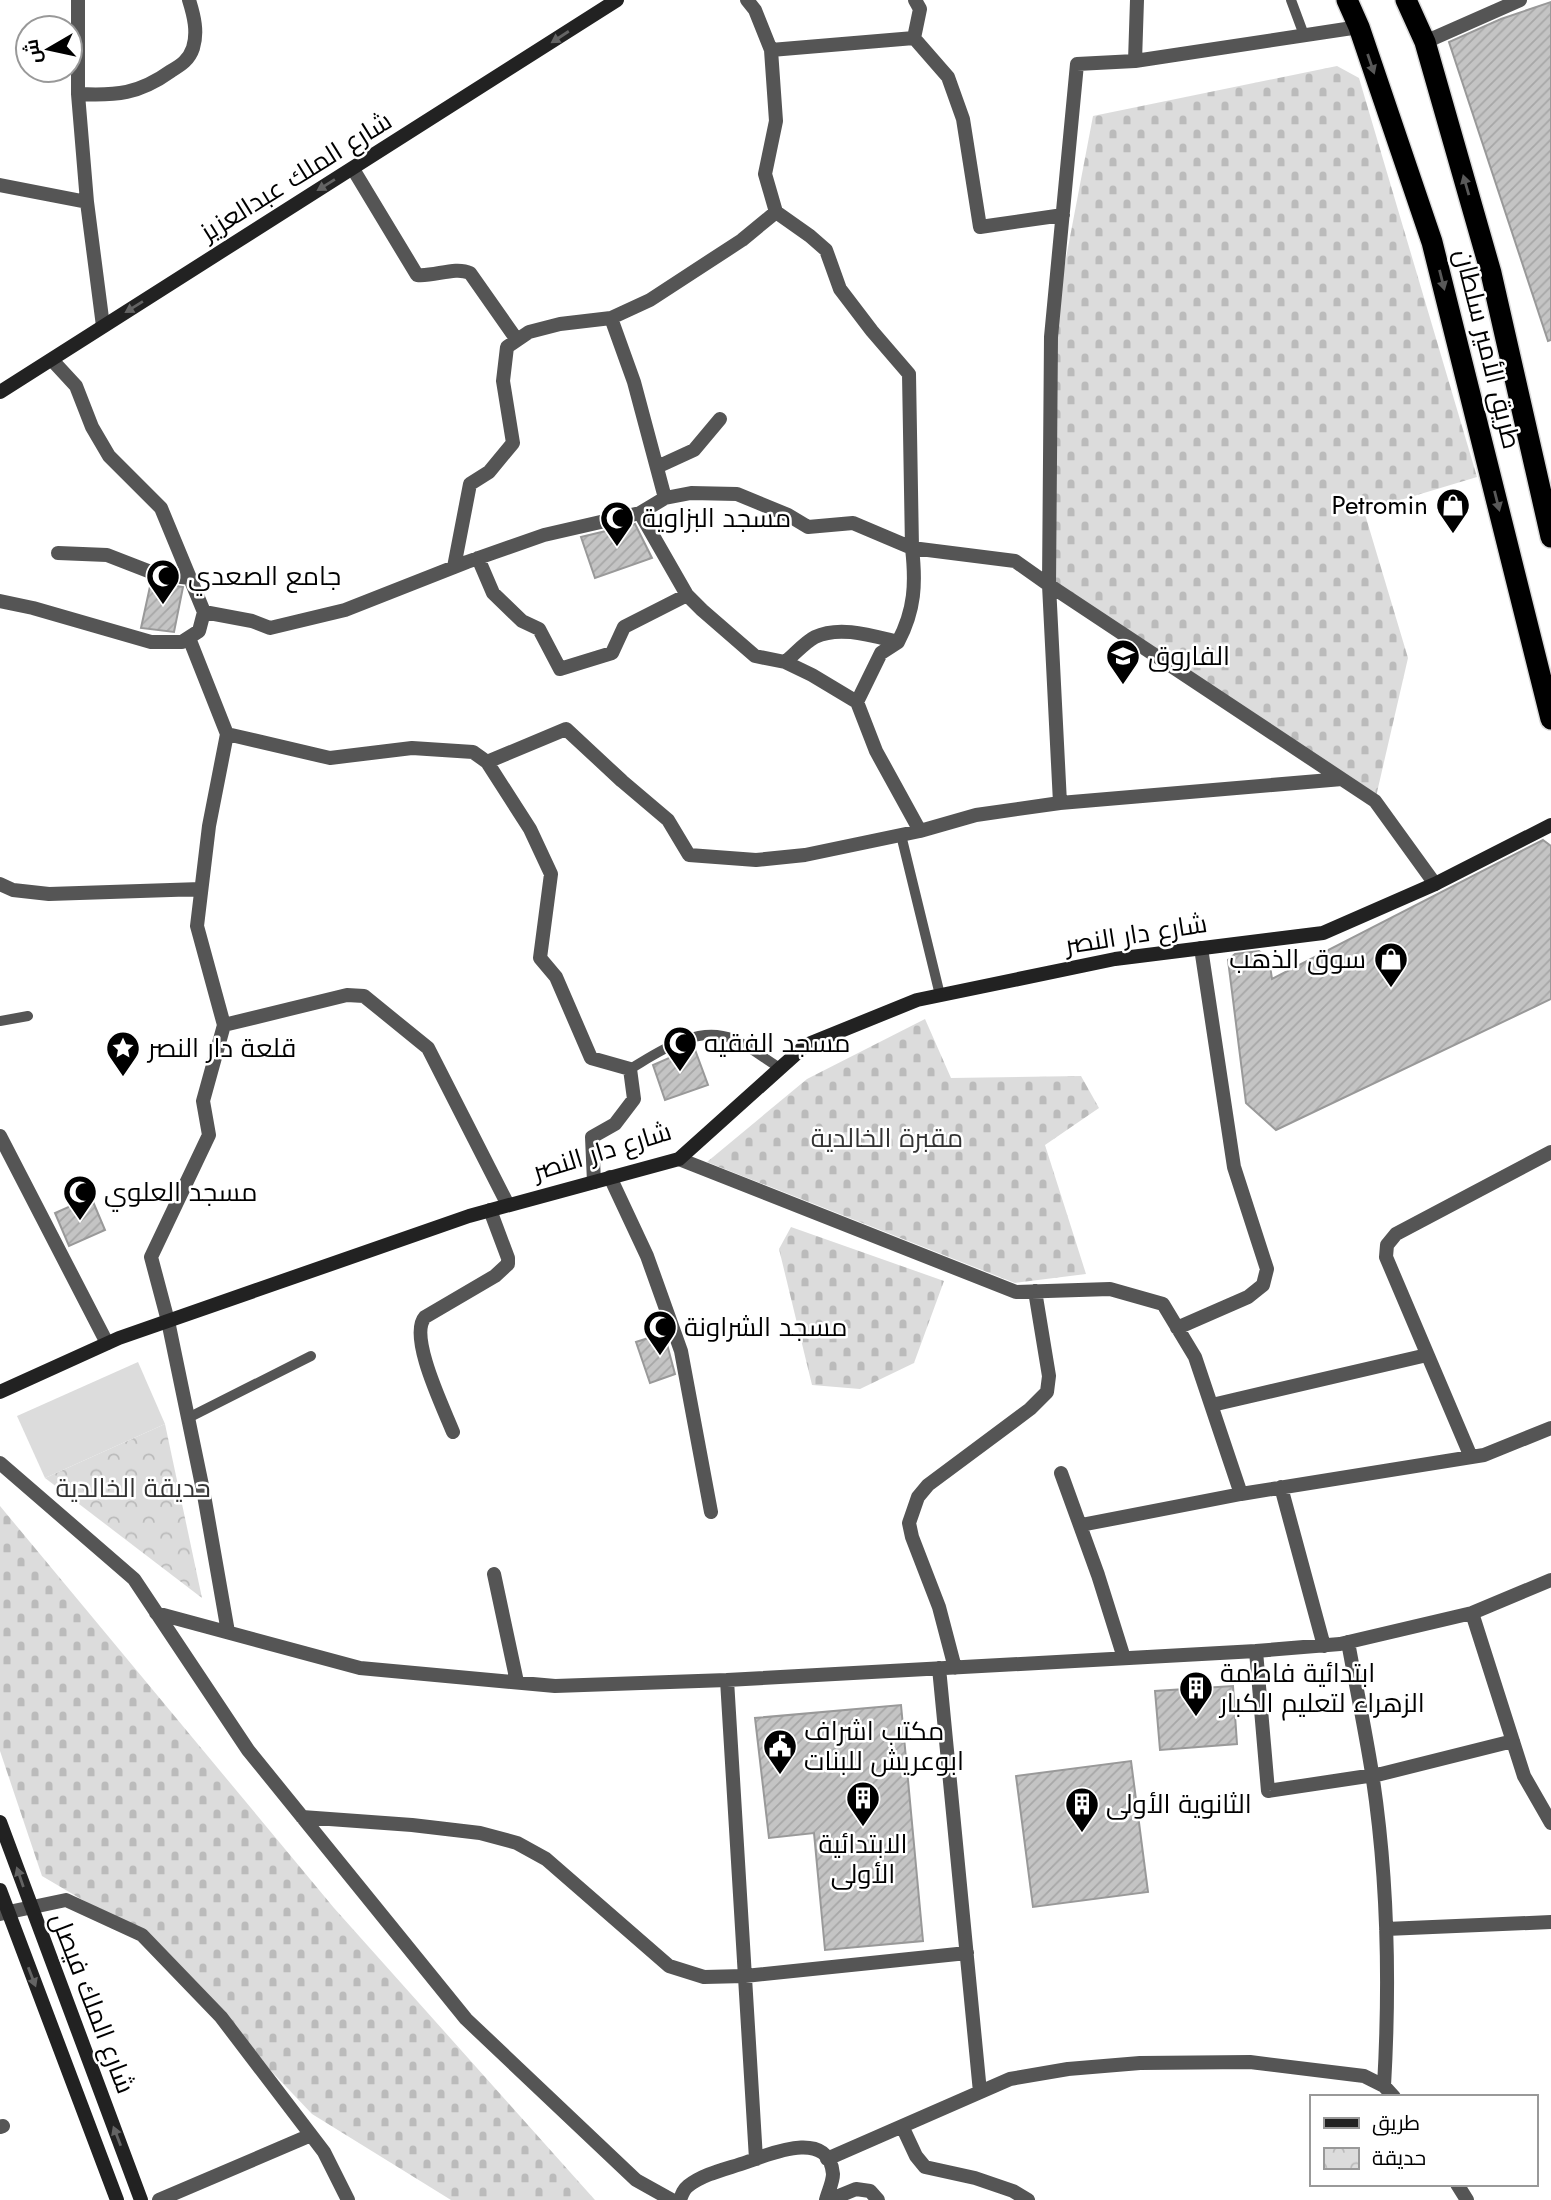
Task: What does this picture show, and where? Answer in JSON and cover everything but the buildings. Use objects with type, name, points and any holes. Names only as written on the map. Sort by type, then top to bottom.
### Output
[{"type":"highway","name":"طريق الأمير سلطان","points":[[1347,0],[1359,27],[1432,242],[1551,719]]},
{"type":"highway","name":"طريق الأمير سلطان","points":[[1406,0],[1425,42],[1491,273],[1551,536]]},
{"type":"street","points":[[78,0],[78,94],[87,202],[103,326]]},
{"type":"street","points":[[78,94],[110,95],[134,92],[156,82],[187,60],[194,47],[196,23],[189,0]]},
{"type":"street","name":"شارع الملك عبدالعزيز","points":[[0,392],[617,0]]},
{"type":"street","points":[[747,0],[755,10],[771,50],[776,121],[765,174],[776,212],[826,250],[840,289],[909,374],[912,548],[915,578],[911,611],[909,622],[898,642],[881,653],[857,702]]},
{"type":"street","points":[[914,38],[920,9],[915,0]]},
{"type":"street","points":[[1135,61],[1137,0]]},
{"type":"street","points":[[1425,42],[1520,0]]},
{"type":"street","points":[[1060,803],[1049,585],[1051,337],[1077,64],[1135,61],[1359,27]]},
{"type":"street","points":[[771,50],[914,38]]},
{"type":"street","points":[[914,38],[948,77],[963,119],[980,227],[1063,215]]},
{"type":"street","points":[[353,169],[417,275],[464,270],[470,273],[517,340]]},
{"type":"street","points":[[0,185],[87,202]]},
{"type":"street","points":[[454,567],[470,484],[489,472],[513,443],[503,381],[507,347],[528,332],[560,324],[611,318],[650,300],[742,240],[776,212]]},
{"type":"street","points":[[611,318],[634,382],[665,498]]},
{"type":"street","points":[[0,601],[151,642],[182,642],[199,631],[204,612],[161,508],[109,456],[92,427],[76,386],[52,360]]},
{"type":"street","points":[[657,467],[694,450],[720,419]]},
{"type":"street","points":[[204,612],[252,621],[270,628],[345,610],[544,535],[640,513],[665,498],[691,493],[737,494],[788,515],[808,527],[853,523],[912,548],[1015,562],[1375,801],[1435,884]]},
{"type":"street","points":[[640,513],[687,595],[755,656],[786,662],[857,702],[876,751],[920,831]]},
{"type":"street","points":[[58,553],[107,555],[156,574],[190,578]]},
{"type":"street","points":[[478,558],[493,593],[522,621],[539,629],[561,669],[612,653],[624,627],[687,595]]},
{"type":"street","points":[[786,662],[815,637],[839,632],[898,642]]},
{"type":"street","points":[[189,638],[227,734],[209,826],[197,926],[224,1025],[203,1101],[209,1135],[151,1257],[204,1495],[228,1632]]},
{"type":"street","points":[[487,762],[566,729],[668,820],[689,855],[756,860],[805,855],[920,831],[976,815],[1060,803],[1342,779]]},
{"type":"street","points":[[227,734],[330,758],[412,748],[473,752],[487,762],[530,829],[551,874],[540,958],[556,976],[591,1058],[629,1069],[634,1099],[615,1124],[592,1137],[594,1182]]},
{"type":"street","name":"شارع دار النصر","points":[[0,1391],[107,1343],[490,1210],[679,1158],[806,1045],[917,1000],[1115,959],[1323,933],[1435,884],[1551,825]]},
{"type":"street","points":[[0,884],[13,890],[49,894],[201,890]]},
{"type":"street","points":[[1177,1328],[1248,1297],[1263,1285],[1267,1269],[1234,1167],[1201,948]]},
{"type":"street","points":[[224,1025],[347,995],[364,996],[428,1048],[508,1205]]},
{"type":"street","points":[[0,1136],[107,1343]]},
{"type":"street","points":[[1471,1457],[1385,1258],[1387,1245],[1396,1234],[1551,1152]]},
{"type":"street","points":[[679,1158],[1016,1292],[1110,1289],[1163,1304],[1195,1357],[1241,1494]]},
{"type":"street","points":[[610,1177],[647,1256],[681,1351],[711,1512]]},
{"type":"street","points":[[453,1432],[430,1373],[419,1331],[425,1317],[495,1276],[508,1264],[490,1210]]},
{"type":"street","points":[[955,1668],[939,1607],[909,1523],[918,1497],[928,1485],[1030,1409],[1047,1392],[1049,1376],[1035,1292]]},
{"type":"street","points":[[1212,1405],[1427,1355]]},
{"type":"street","points":[[1082,1525],[1281,1487],[1484,1455],[1551,1428]]},
{"type":"street","points":[[0,1464],[134,1579],[248,1750],[466,2019],[636,2180],[672,2200]]},
{"type":"street","points":[[1061,1473],[1082,1525],[1124,1658]]},
{"type":"street","points":[[1281,1487],[1324,1646]]},
{"type":"street","points":[[494,1574],[517,1682]]},
{"type":"street","points":[[156,1613],[360,1668],[555,1686],[727,1680],[1324,1646],[1472,1613],[1551,1580]]},
{"type":"street","points":[[1472,1613],[1524,1776],[1551,1823]]},
{"type":"street","points":[[1348,1642],[1372,1775],[1385,1900],[1389,2091]]},
{"type":"street","points":[[1256,1651],[1268,1791],[1372,1775],[1513,1741]]},
{"type":"street","points":[[939,1668],[980,2092]]},
{"type":"street","points":[[727,1680],[757,2159]]},
{"type":"street","points":[[302,1818],[412,1825],[480,1833],[517,1843],[546,1859],[669,1966],[704,1977],[746,1976],[967,1953]]},
{"type":"street","name":"شارع الملك فيصل","points":[[0,1822],[141,2200]]},
{"type":"street","points":[[0,1890],[4,1913],[117,2200]]},
{"type":"street","points":[[4,1913],[66,1900],[142,1935],[221,2017],[324,2152],[348,2200]]},
{"type":"street","points":[[1386,1929],[1551,1922]]},
{"type":"street","points":[[827,2159],[1010,2079],[1068,2069],[1140,2063],[1250,2062],[1364,2076],[1389,2091]]},
{"type":"street","points":[[902,2126],[916,2156],[925,2167],[975,2178],[1013,2191],[1028,2200]]},
{"type":"street","points":[[159,2200],[311,2136]]},
{"type":"street","points":[[680,2200],[684,2189],[703,2177],[798,2147],[817,2148],[827,2159],[833,2174],[827,2200]]},
{"type":"street","points":[[827,2200],[856,2189],[870,2191],[878,2200]]},
{"type":"lane","points":[[1291,0],[1304,35]]},
{"type":"lane","points":[[901,835],[940,995]]},
{"type":"lane","points":[[0,1021],[28,1016]]},
{"type":"lane","points":[[629,1069],[676,1042],[707,1035],[732,1038],[780,1068]]},
{"type":"lane","points":[[188,1418],[311,1356]]},
{"type":"green space","points":[[1337,66],[1359,78],[1477,477],[1364,511],[1408,658],[1375,801],[1049,585],[1051,337],[1093,116]]},
{"type":"green space","name":"مقبرة الخالدية","points":[[925,1019],[951,1078],[1081,1076],[1099,1108],[1045,1145],[1086,1274],[1015,1283],[707,1162],[807,1079]]},
{"type":"green space","points":[[791,1227],[944,1281],[914,1363],[860,1389],[812,1385],[779,1249]]},
{"type":"green space","points":[[138,1362],[165,1424],[45,1478],[17,1416]]},
{"type":"green space","name":"حديقة الخالدية","points":[[165,1424],[202,1598],[45,1478]]},
{"type":"green space","points":[[0,1506],[334,1908],[595,2200],[451,2200],[312,2114],[142,1935],[42,1876],[0,1751]]},
{"type":"place","name":"Petromin","points":[[1453,535]]},
{"type":"place","name":"مسجد البزاوية","points":[[617,548]]},
{"type":"place","name":"جامع الصعدي","points":[[163,606]]},
{"type":"place","name":"الفاروق","points":[[1123,686]]},
{"type":"place","name":"سوق الذهب","points":[[1391,989]]},
{"type":"place","name":"مسجد الفقيه","points":[[680,1073]]},
{"type":"place","name":"قلعة دار النصر","points":[[123,1078]]},
{"type":"place","name":"مسجد العلوي","points":[[80,1222]]},
{"type":"place","name":"مسجد الشراونة","points":[[660,1357]]},
{"type":"place","name":"ابتدائية فاطمة الزهراء لتعليم الكبار","points":[[1196,1718]]},
{"type":"place","name":"مكتب اشراف ابوعريش للبنات","points":[[780,1776]]},
{"type":"place","name":"الابتدائية الأولى","points":[[863,1828]]},
{"type":"place","name":"الثانوية الأولى","points":[[1082,1834]]}]
